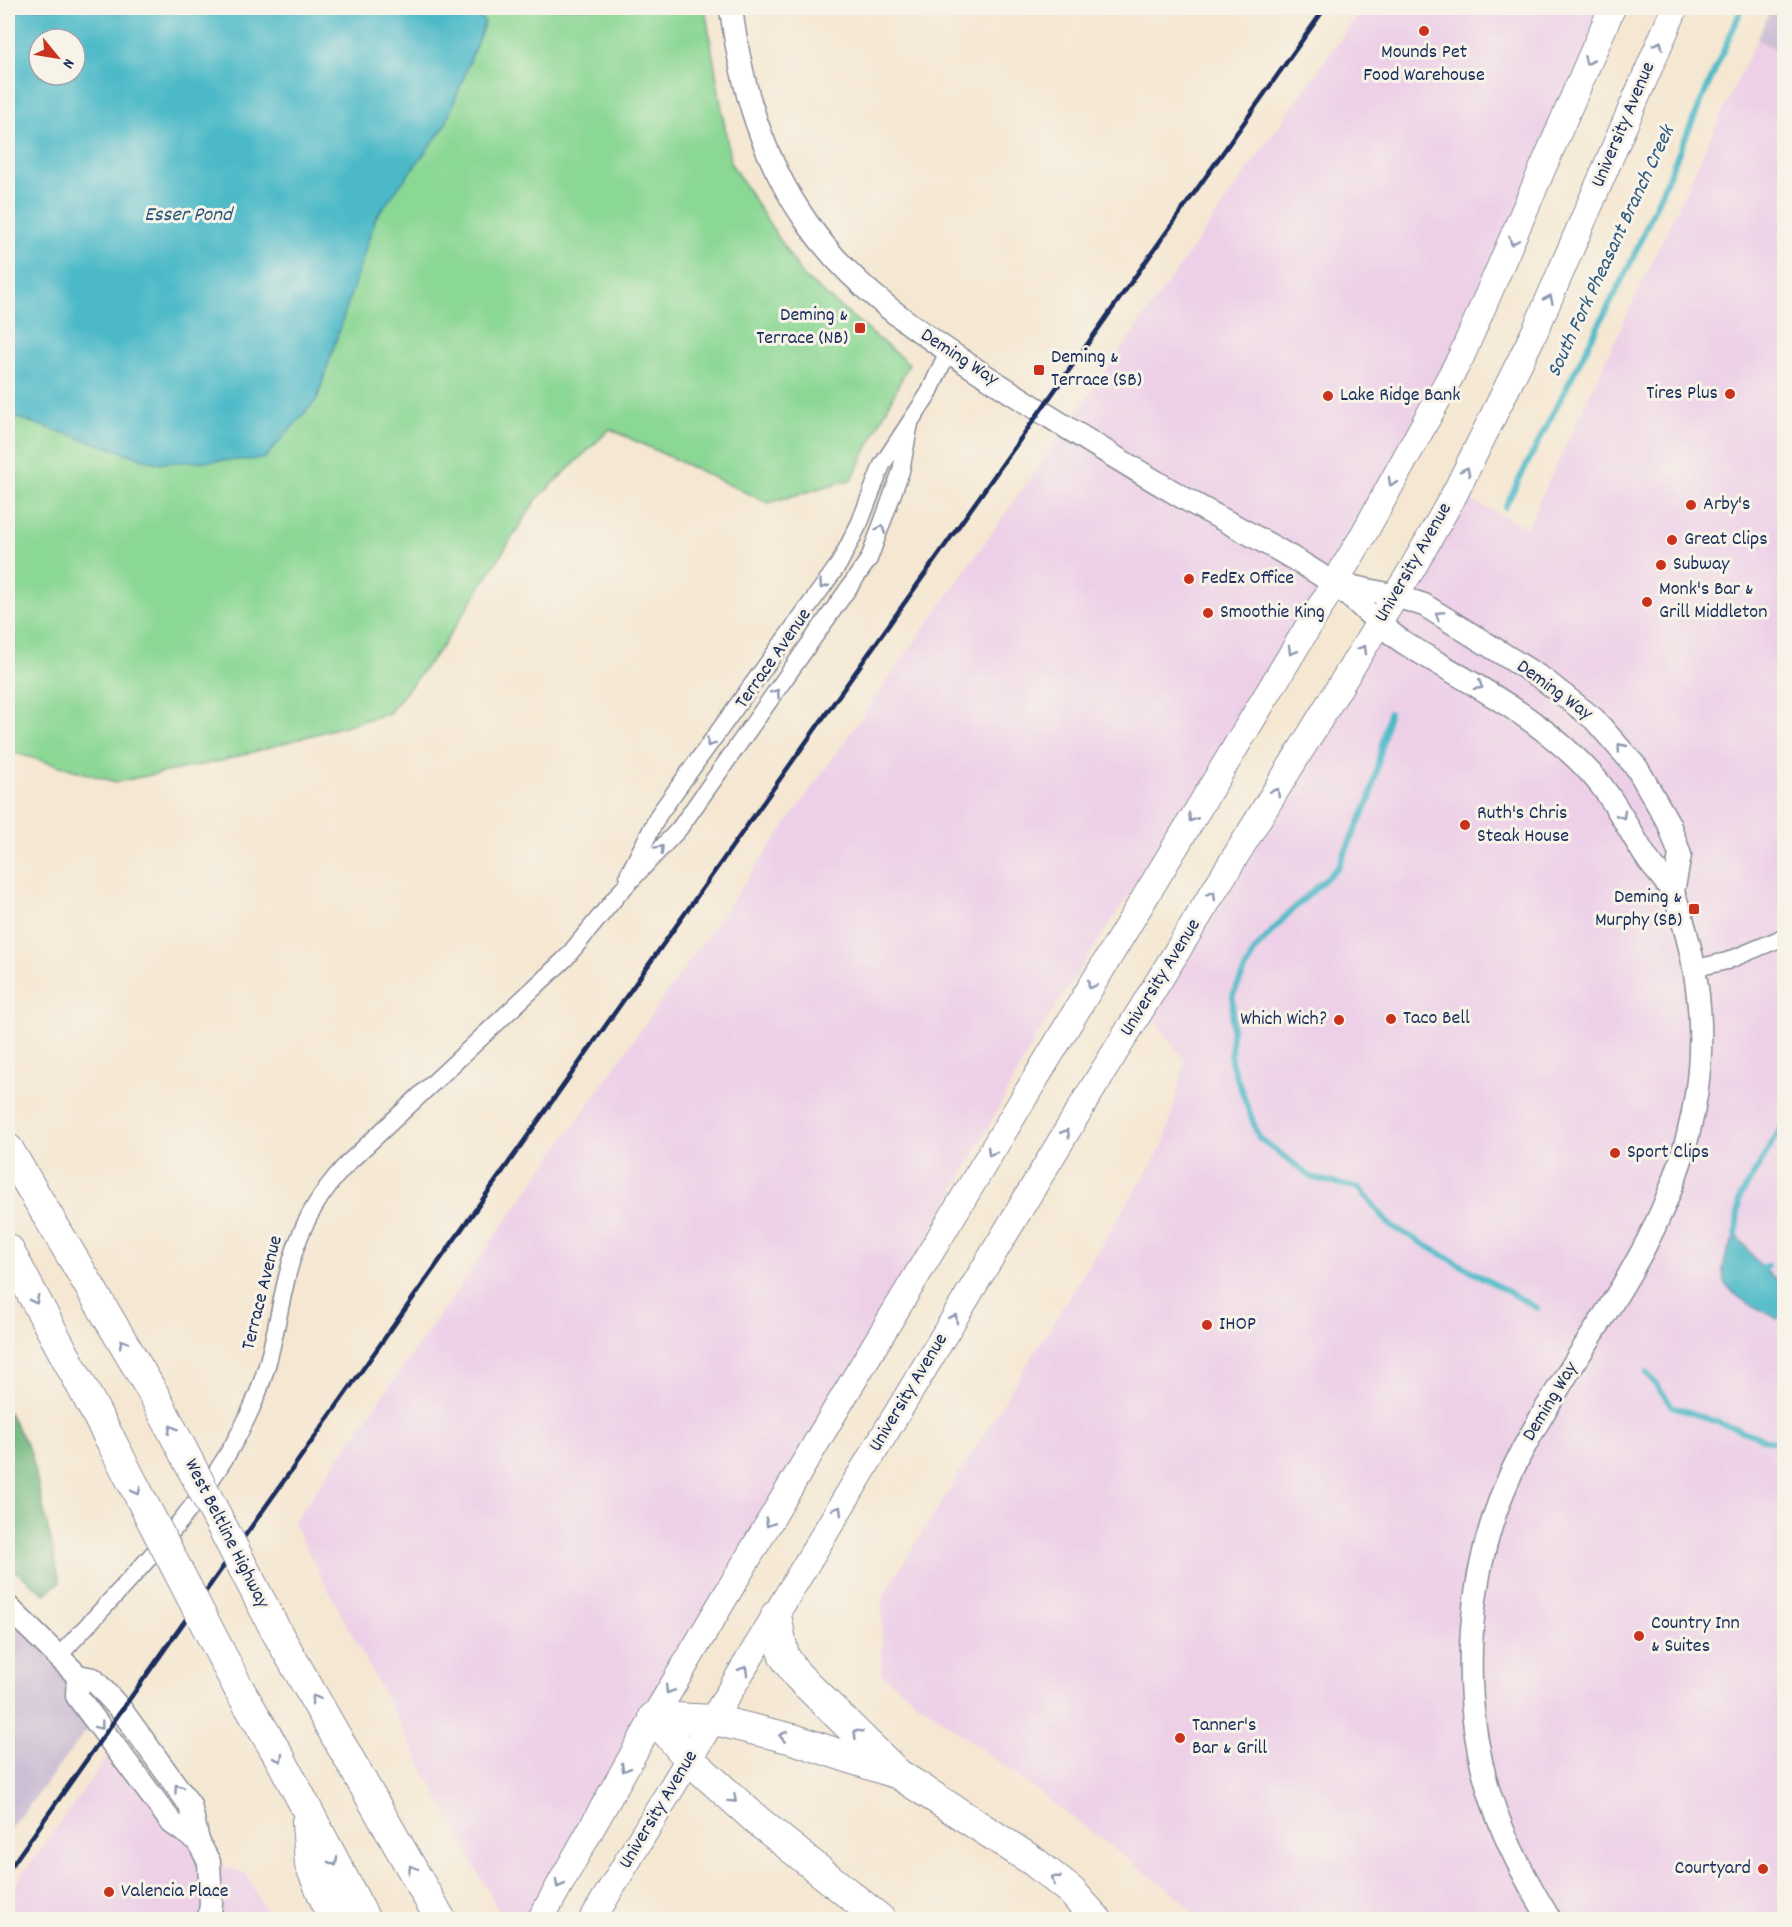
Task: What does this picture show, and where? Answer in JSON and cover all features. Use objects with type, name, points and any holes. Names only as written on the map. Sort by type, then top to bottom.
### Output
[{"type":"highway","name":"West Beltline Highway","points":[[8,1149],[153,1393],[276,1631],[441,1920]]},
{"type":"highway","points":[[8,1249],[110,1439],[239,1689],[280,1758],[365,1920]]},
{"type":"highway","points":[[776,1615],[784,1656],[797,1675],[898,1774],[1033,1861],[1071,1891],[1097,1920]]},
{"type":"highway","points":[[654,1717],[714,1720],[793,1739],[898,1774]]},
{"type":"highway","points":[[654,1717],[690,1760],[759,1822],[882,1920]]},
{"type":"highway","points":[[306,1810],[310,1865],[334,1920]]},
{"type":"main road","points":[[540,1920],[654,1717],[1361,539],[1461,357],[1612,8]]},
{"type":"main road","name":"University Avenue","points":[[592,1920],[1094,1086],[1396,596],[1455,493],[1528,345],[1675,8]]},
{"type":"street","name":"Deming Way","points":[[731,8],[736,50],[755,120],[769,156],[803,217],[836,259],[865,289],[910,326],[948,351],[1157,482],[1334,583],[1401,641],[1511,705],[1563,746],[1603,788],[1648,860],[1673,892],[1696,968],[1701,1051],[1699,1090],[1681,1165],[1670,1196],[1634,1266],[1519,1456],[1489,1531],[1475,1594],[1472,1623],[1473,1692],[1486,1780],[1506,1837],[1525,1878],[1550,1920]]},
{"type":"street","name":"Terrace Avenue","points":[[620,892],[659,814],[838,564],[860,522],[882,465],[929,393],[948,351]]},
{"type":"street","name":"Terrace Avenue","points":[[59,1656],[158,1550],[214,1472],[246,1420],[266,1371],[289,1262],[307,1217],[321,1194],[350,1161],[566,958],[620,892],[679,829],[857,577],[881,531],[901,471],[910,423]]},
{"type":"street","name":"Deming Way","points":[[1334,583],[1396,596],[1424,605],[1543,679],[1588,714],[1615,740],[1637,768],[1669,824],[1680,855],[1673,892]]},
{"type":"street","points":[[1696,968],[1727,961],[1785,937]]},
{"type":"street","points":[[8,1607],[78,1676],[77,1696],[172,1823],[198,1841],[208,1862],[211,1882],[209,1920]]},
{"type":"shaded area","points":[[1362,8],[1612,8],[1499,273],[1333,583],[1041,1029],[835,1411],[540,1919],[503,1919],[293,1523]]},
{"type":"shaded area","points":[[1771,8],[1784,8],[1784,55],[1757,39]]},
{"type":"shaded area","points":[[1757,39],[1784,55],[1784,1919],[1196,1919],[1180,1898],[881,1674],[882,1598],[1164,1144],[1185,1061],[1150,1014],[1455,493],[1527,527]]},
{"type":"shaded area","points":[[8,1607],[59,1656],[95,1719],[8,1833]]},
{"type":"shaded area","points":[[115,1746],[209,1862],[245,1873],[270,1919],[8,1920],[8,1895]]},
{"type":"green space","points":[[8,8],[705,8],[731,164],[803,276],[909,364],[852,479],[768,503],[610,429],[536,500],[444,644],[389,713],[221,761],[116,782],[8,751]]},
{"type":"green space","points":[[8,1411],[31,1453],[60,1582],[45,1594],[8,1565]]},
{"type":"water","name":"Esser Pond","points":[[8,8],[467,8],[485,22],[445,126],[376,217],[317,399],[264,459],[157,463],[8,415],[8,380],[12,365],[8,363]]},
{"type":"water","points":[[1736,1235],[1763,1269],[1784,1285],[1784,1315],[1778,1319],[1737,1296],[1724,1279],[1723,1267]]},
{"type":"waterway","name":"South Fork Pheasant Branch Creek","points":[[1505,507],[1631,262],[1742,8]]},
{"type":"waterway","name":"South Fork Pheasant Branch Creek","points":[[1389,713],[1370,799],[1338,867],[1284,918],[1255,950],[1233,995],[1231,1062],[1259,1138],[1313,1178],[1359,1188],[1390,1225],[1537,1308]]},
{"type":"waterway","points":[[1736,1235],[1739,1199],[1784,1123]]},
{"type":"waterway","points":[[1763,1269],[1767,1266]]},
{"type":"waterway","name":"South Fork Pheasant Branch Creek","points":[[1647,1373],[1672,1406],[1784,1446]]},
{"type":"railway","points":[[8,1871],[1325,8]]},
{"type":"place","name":"Mounds Pet Food Warehouse","points":[[1424,31]]},
{"type":"place","name":"Deming & Terrace (NB)","points":[[860,328]]},
{"type":"place","name":"Deming & Terrace (SB)","points":[[1039,370]]},
{"type":"place","name":"Tires Plus","points":[[1730,394]]},
{"type":"place","name":"Lake Ridge Bank","points":[[1328,396]]},
{"type":"place","name":"Arby's","points":[[1691,505]]},
{"type":"place","name":"Great Clips","points":[[1672,540]]},
{"type":"place","name":"Subway","points":[[1661,565]]},
{"type":"place","name":"FedEx Office","points":[[1189,579]]},
{"type":"place","name":"Monk's Bar & Grill Middleton","points":[[1647,602]]},
{"type":"place","name":"Smoothie King","points":[[1208,613]]},
{"type":"place","name":"Ruth's Chris Steak House","points":[[1465,825]]},
{"type":"place","name":"Deming & Murphy (SB)","points":[[1694,909]]},
{"type":"place","name":"Taco Bell","points":[[1391,1019]]},
{"type":"place","name":"Which Wich?","points":[[1339,1020]]},
{"type":"place","name":"Sport Clips","points":[[1615,1153]]},
{"type":"place","name":"IHOP","points":[[1207,1325]]},
{"type":"place","name":"Country Inn & Suites","points":[[1639,1636]]},
{"type":"place","name":"Tanner's Bar & Grill","points":[[1180,1738]]},
{"type":"place","name":"Courtyard","points":[[1763,1869]]},
{"type":"place","name":"Valencia Place","points":[[109,1892]]}]
